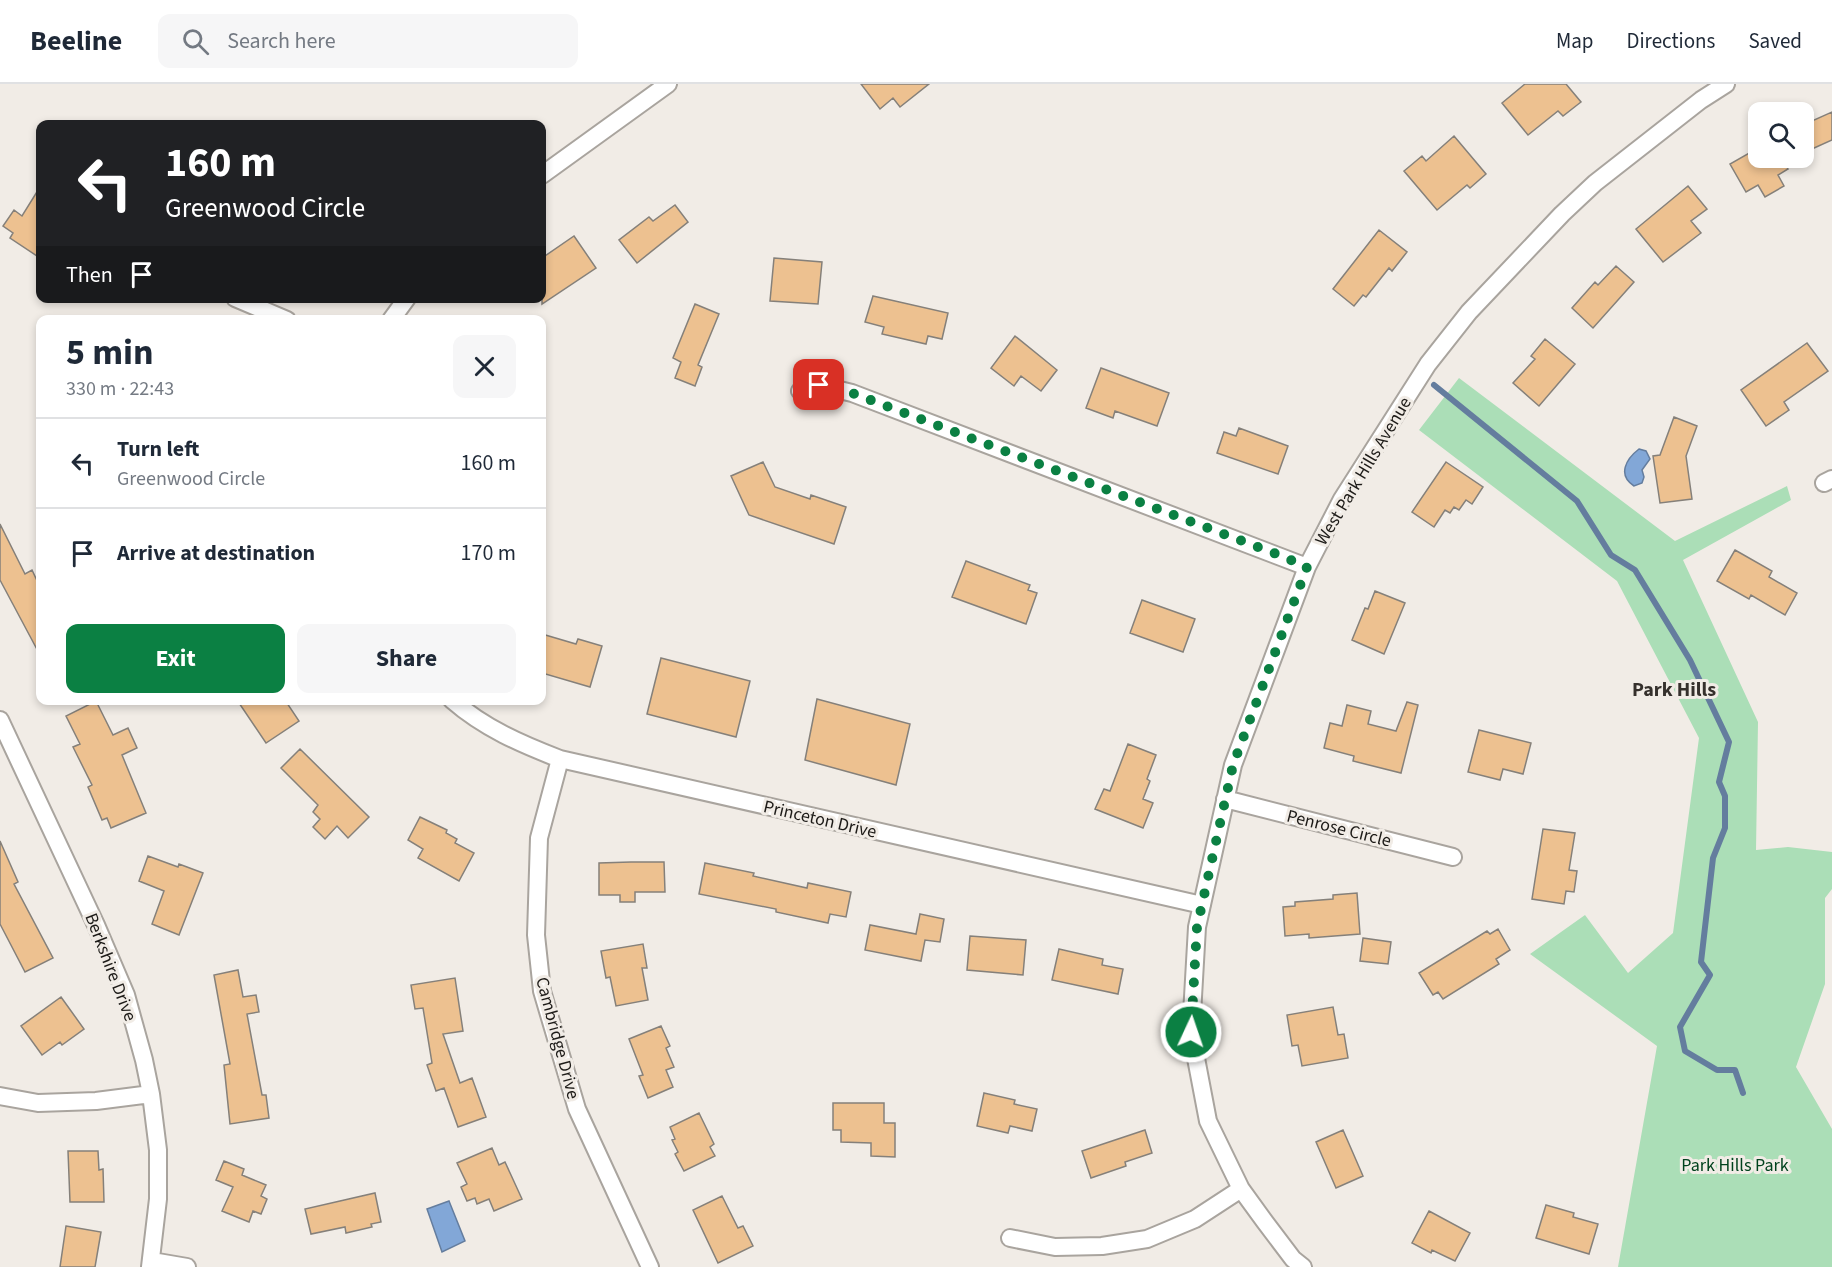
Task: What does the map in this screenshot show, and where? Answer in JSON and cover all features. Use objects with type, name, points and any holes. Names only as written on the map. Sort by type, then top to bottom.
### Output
[{"type":"street","points":[[546,172],[668,84]]},
{"type":"street","name":"West Park Hills Avenue","points":[[1303,1267],[1293,1259],[1241,1190],[1208,1121],[1191,1032],[1197,927],[1233,765],[1307,567],[1342,499],[1428,364],[1469,312],[1562,214],[1595,183],[1701,100],[1726,84]]},
{"type":"street","points":[[247,303],[275,315]]},
{"type":"street","points":[[800,391],[819,385],[852,393],[1307,567]]},
{"type":"street","name":"Princeton Drive","points":[[459,705],[485,725],[524,745],[560,759],[1202,905]]},
{"type":"street","name":"Berkshire Drive","points":[[0,720],[96,925],[126,995],[152,1095],[158,1150],[158,1199],[151,1264]]},
{"type":"street","name":"Cambridge Drive","points":[[560,759],[539,838],[536,935],[542,991],[577,1109],[650,1267]]},
{"type":"street","name":"Penrose Circle","points":[[1225,799],[1453,857]]},
{"type":"street","points":[[0,1096],[38,1103],[96,1101],[152,1095]]},
{"type":"street","points":[[1010,1238],[1055,1247],[1102,1246],[1147,1239],[1195,1219],[1241,1190]]},
{"type":"street","points":[[151,1264],[187,1267]]},
{"type":"green space","name":"Park Hills Park","points":[[1459,378],[1675,541],[1787,486],[1791,500],[1683,560],[1758,722],[1756,850],[1788,847],[1832,852],[1832,889],[1825,898],[1825,984],[1796,1067],[1832,1129],[1832,1267],[1618,1267],[1657,1046],[1530,954],[1585,915],[1628,973],[1673,933],[1699,738],[1617,581],[1419,430]]},
{"type":"water","points":[[1639,449],[1646,451],[1650,459],[1642,470],[1644,477],[1642,483],[1634,486],[1626,477],[1625,467],[1630,457]]},
{"type":"water","points":[[449,1201],[465,1241],[442,1252],[427,1209]]},
{"type":"building","points":[[861,84],[929,84],[900,107],[893,98],[880,109]]},
{"type":"building","points":[[1525,84],[1566,84],[1581,102],[1563,116],[1558,111],[1528,135],[1502,103]]},
{"type":"building","points":[[1832,112],[1832,140],[1814,148],[1814,120]]},
{"type":"building","points":[[1454,136],[1486,174],[1470,188],[1467,185],[1437,210],[1404,171],[1422,156],[1426,161]]},
{"type":"building","points":[[1748,154],[1748,168],[1787,168],[1778,175],[1784,186],[1765,197],[1758,185],[1746,192],[1730,164]]},
{"type":"building","points":[[1688,186],[1707,209],[1691,221],[1701,233],[1663,262],[1636,229]]},
{"type":"building","points":[[36,193],[36,255],[10,238],[13,233],[3,226],[14,210],[22,216]]},
{"type":"building","points":[[675,205],[688,222],[637,263],[619,240],[649,217],[653,221]]},
{"type":"building","points":[[1379,230],[1407,252],[1392,271],[1389,268],[1366,297],[1363,295],[1354,306],[1333,289]]},
{"type":"building","points":[[574,236],[596,268],[546,301],[546,255]]},
{"type":"building","points":[[774,258],[822,262],[818,304],[770,301]]},
{"type":"building","points":[[1616,266],[1634,282],[1593,328],[1572,308],[1595,282],[1598,285]]},
{"type":"building","points":[[873,296],[948,313],[942,339],[928,336],[926,344],[882,334],[884,327],[865,322]]},
{"type":"building","points":[[695,304],[719,314],[698,365],[702,367],[695,386],[675,378],[681,362],[673,358]]},
{"type":"building","points":[[1015,336],[1057,370],[1041,391],[1021,376],[1014,386],[991,368]]},
{"type":"building","points":[[1545,339],[1575,364],[1539,406],[1513,383],[1535,359],[1531,356]]},
{"type":"building","points":[[1807,343],[1828,371],[1784,402],[1789,410],[1766,426],[1741,390]]},
{"type":"building","points":[[1101,368],[1169,393],[1157,426],[1115,411],[1113,418],[1086,408]]},
{"type":"building","points":[[1674,417],[1697,426],[1686,456],[1692,499],[1660,503],[1653,456],[1660,455]]},
{"type":"building","points":[[1239,428],[1288,446],[1278,474],[1217,453],[1224,432],[1236,436]]},
{"type":"building","points":[[763,462],[775,487],[810,499],[811,495],[846,507],[834,544],[749,515],[731,476]]},
{"type":"building","points":[[1446,462],[1483,487],[1472,504],[1466,500],[1459,510],[1454,507],[1450,513],[1445,510],[1434,527],[1412,512]]},
{"type":"building","points":[[0,524],[25,574],[32,570],[36,578],[36,648],[0,580]]},
{"type":"building","points":[[1735,550],[1772,571],[1769,577],[1797,593],[1785,615],[1751,595],[1749,599],[1717,581]]},
{"type":"building","points":[[966,561],[1030,585],[1028,590],[1037,593],[1026,624],[952,597]]},
{"type":"building","points":[[1375,591],[1405,603],[1384,654],[1352,640],[1365,608],[1368,609]]},
{"type":"building","points":[[1142,600],[1195,619],[1183,652],[1130,633]]},
{"type":"building","points":[[546,635],[576,644],[578,639],[602,646],[590,687],[546,674]]},
{"type":"building","points":[[661,658],[750,681],[736,737],[647,714]]},
{"type":"building","points":[[817,699],[910,724],[896,785],[805,760]]},
{"type":"building","points":[[1407,702],[1418,705],[1401,773],[1353,761],[1354,756],[1324,748],[1330,723],[1342,726],[1347,705],[1371,711],[1368,724],[1396,731]]},
{"type":"building","points":[[88,705],[98,705],[113,735],[128,728],[137,748],[122,755],[146,813],[111,828],[107,818],[102,820],[88,787],[92,785],[73,747],[80,744],[66,716]]},
{"type":"building","points":[[240,705],[288,705],[299,721],[266,743]]},
{"type":"building","points":[[1479,730],[1531,743],[1523,774],[1503,769],[1500,780],[1468,772]]},
{"type":"building","points":[[1128,744],[1156,755],[1147,779],[1150,781],[1143,799],[1153,803],[1143,828],[1095,809],[1104,789],[1110,791]]},
{"type":"building","points":[[300,749],[369,817],[348,838],[337,826],[325,839],[313,827],[320,819],[313,812],[318,805],[281,768]]},
{"type":"building","points":[[420,817],[447,830],[446,833],[457,839],[455,843],[474,853],[459,881],[418,858],[423,849],[408,840]]},
{"type":"building","points":[[1543,829],[1575,833],[1569,870],[1577,871],[1574,892],[1566,891],[1564,904],[1532,899]]},
{"type":"building","points":[[0,841],[18,882],[14,884],[53,958],[25,972],[0,924]]},
{"type":"building","points":[[148,856],[203,873],[179,935],[152,924],[164,891],[139,881]]},
{"type":"building","points":[[664,862],[665,892],[635,892],[635,902],[620,902],[620,895],[599,895],[599,863]]},
{"type":"building","points":[[705,863],[754,873],[753,876],[807,888],[808,883],[851,892],[846,917],[830,914],[828,923],[776,912],[776,909],[699,894]]},
{"type":"building","points":[[1357,893],[1360,934],[1309,938],[1309,934],[1285,936],[1283,907],[1295,906],[1295,902],[1333,899],[1333,895]]},
{"type":"building","points":[[920,914],[944,919],[940,942],[925,940],[921,961],[865,950],[870,925],[916,934]]},
{"type":"building","points":[[1498,929],[1510,950],[1496,959],[1499,964],[1443,999],[1438,992],[1433,995],[1419,973],[1487,931],[1490,934]]},
{"type":"building","points":[[970,936],[1026,940],[1023,975],[967,970]]},
{"type":"building","points":[[1363,938],[1391,942],[1388,964],[1360,961]]},
{"type":"building","points":[[643,944],[647,968],[642,968],[648,1000],[616,1006],[610,977],[606,978],[601,951]]},
{"type":"building","points":[[1059,949],[1103,959],[1102,965],[1123,969],[1118,994],[1052,980]]},
{"type":"building","points":[[238,970],[243,997],[256,995],[259,1012],[247,1014],[262,1095],[266,1095],[269,1118],[230,1124],[224,1065],[230,1064],[214,975]]},
{"type":"building","points":[[455,978],[463,1031],[443,1034],[460,1083],[472,1078],[486,1117],[458,1127],[444,1088],[436,1091],[427,1065],[432,1063],[423,1008],[415,1009],[411,985]]},
{"type":"building","points":[[61,997],[84,1029],[62,1045],[60,1042],[42,1055],[21,1026]]},
{"type":"building","points":[[1333,1007],[1338,1035],[1344,1034],[1348,1058],[1302,1066],[1298,1045],[1292,1046],[1287,1015]]},
{"type":"building","points":[[661,1026],[670,1046],[666,1048],[674,1067],[666,1070],[673,1087],[648,1098],[639,1076],[643,1075],[629,1039]]},
{"type":"building","points":[[984,1093],[1015,1100],[1014,1104],[1037,1109],[1032,1131],[1010,1126],[1008,1133],[977,1126]]},
{"type":"building","points":[[833,1103],[884,1103],[884,1123],[895,1123],[895,1157],[871,1156],[871,1143],[841,1142],[841,1130],[833,1130]]},
{"type":"building","points":[[699,1113],[714,1144],[710,1147],[715,1156],[684,1171],[675,1154],[678,1152],[672,1140],[675,1139],[670,1127]]},
{"type":"building","points":[[1145,1130],[1152,1153],[1125,1162],[1126,1166],[1091,1178],[1082,1151]]},
{"type":"building","points":[[1343,1130],[1363,1176],[1336,1188],[1316,1142]]},
{"type":"building","points":[[492,1148],[499,1165],[505,1162],[522,1199],[494,1211],[489,1199],[477,1204],[475,1198],[467,1201],[461,1187],[467,1184],[457,1163]]},
{"type":"building","points":[[68,1151],[98,1151],[99,1170],[103,1169],[104,1202],[70,1202]]},
{"type":"building","points":[[224,1161],[244,1169],[242,1175],[266,1185],[261,1196],[267,1199],[261,1214],[253,1211],[249,1222],[222,1211],[233,1187],[216,1180]]},
{"type":"building","points":[[375,1193],[381,1222],[371,1224],[372,1227],[346,1233],[345,1227],[311,1234],[305,1209]]},
{"type":"building","points":[[722,1196],[738,1228],[743,1226],[753,1246],[718,1263],[693,1210]]},
{"type":"building","points":[[1546,1205],[1574,1213],[1573,1217],[1598,1224],[1589,1254],[1536,1238]]},
{"type":"building","points":[[1429,1211],[1470,1233],[1455,1261],[1432,1250],[1431,1253],[1412,1243]]},
{"type":"building","points":[[66,1226],[101,1232],[95,1267],[60,1267]]},
{"type":"waterway","points":[[1434,385],[1577,501],[1611,555],[1635,570],[1690,660],[1729,742],[1719,782],[1725,796],[1725,828],[1713,858],[1701,962],[1710,975],[1680,1027],[1685,1051],[1717,1070],[1735,1070],[1743,1093]]},
{"type":"district","name":"Park Hills","points":[[1674,689]]},
{"type":"route","points":[[819,385],[852,393],[1307,567],[1233,765],[1197,927],[1191,1032]]}]
